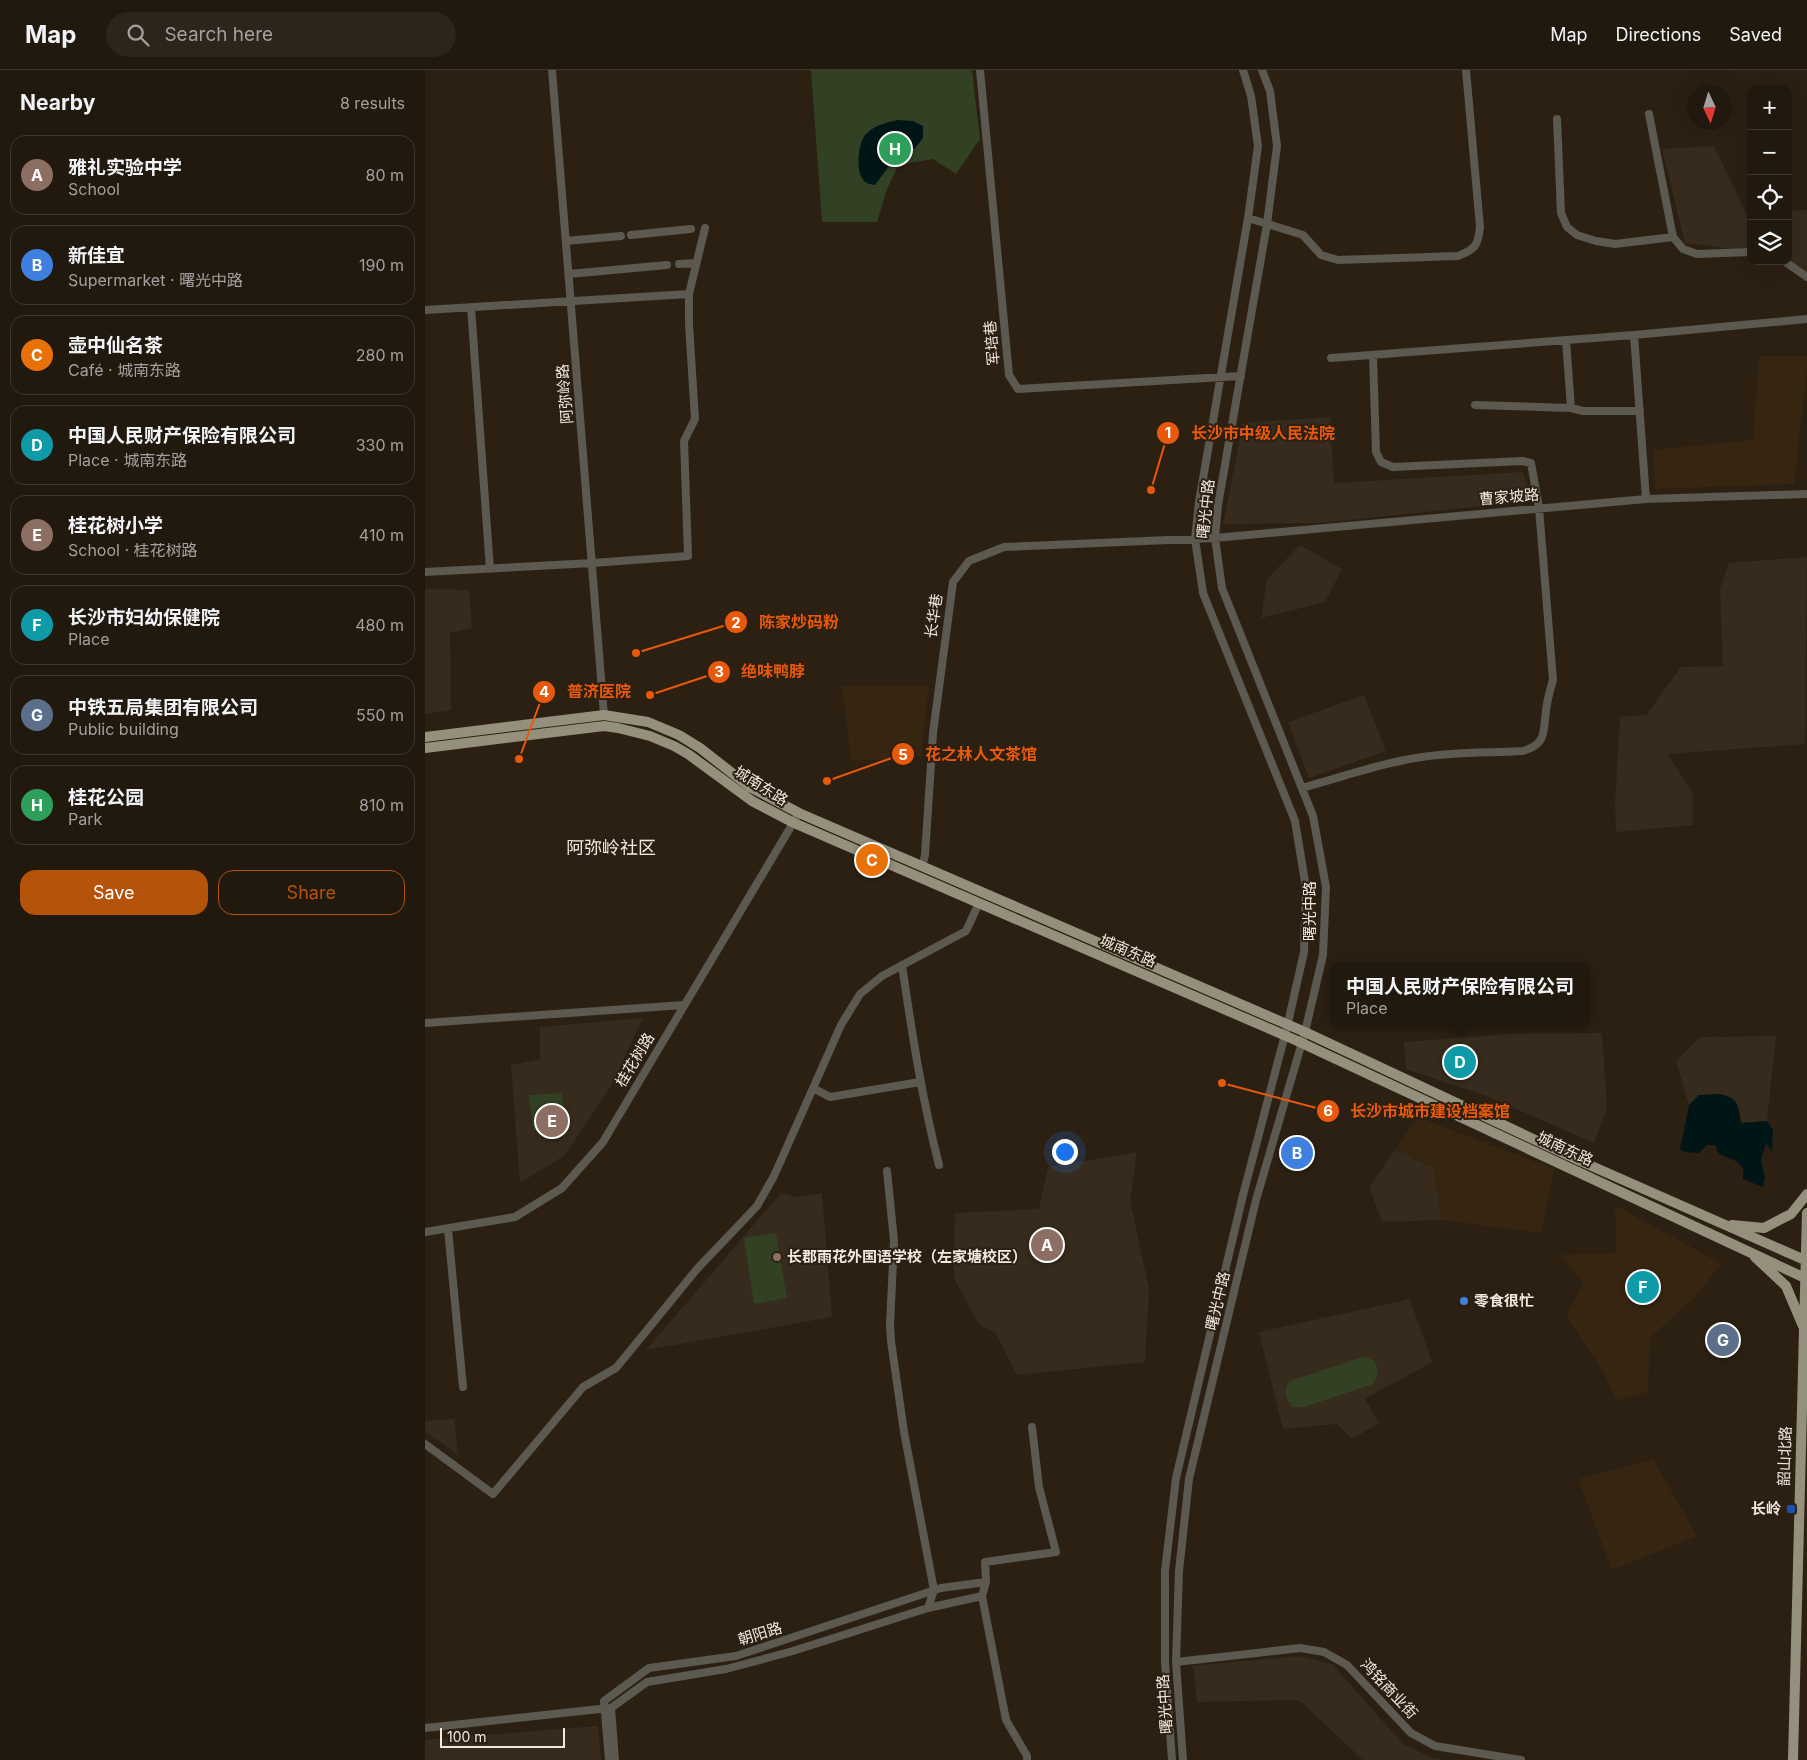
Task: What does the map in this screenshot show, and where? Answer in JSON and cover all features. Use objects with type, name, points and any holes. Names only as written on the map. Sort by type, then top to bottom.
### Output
[{"type":"main road","name":"城南东路","points":[[425,738],[604,715],[648,722],[700,748],[741,782],[796,818],[979,902],[1286,1030],[1305,1032],[1578,1160],[1807,1261]]},
{"type":"main road","name":"城南东路","points":[[425,748],[604,726],[650,736],[688,754],[752,801],[922,867],[1286,1030],[1302,1043],[1806,1279]]},
{"type":"main road","points":[[1723,1225],[1765,1228],[1791,1214],[1807,1194]]},
{"type":"main road","name":"韶山北路","points":[[1793,1760],[1807,1213]]},
{"type":"main road","points":[[1749,1252],[1786,1286],[1804,1329]]},
{"type":"street","name":"阿弥岭路","points":[[552,70],[604,715]]},
{"type":"street","name":"军培巷","points":[[981,70],[1009,375],[1018,388],[1241,376]]},
{"type":"street","name":"曙光中路","points":[[1172,1760],[1165,1662],[1165,1571],[1176,1478],[1243,1195],[1286,1030],[1304,952],[1307,888],[1295,821],[1203,593],[1195,539],[1199,502],[1248,218],[1258,146],[1251,96],[1243,70]]},
{"type":"street","name":"曙光中路","points":[[1183,1760],[1176,1662],[1179,1571],[1189,1479],[1256,1200],[1302,1043],[1323,955],[1326,887],[1313,816],[1222,588],[1215,538],[1218,505],[1267,224],[1277,146],[1270,92],[1262,70]]},
{"type":"street","points":[[1248,218],[1303,235],[1321,255],[1337,260],[1458,256],[1471,251],[1478,242],[1480,227],[1466,70]]},
{"type":"street","points":[[1649,114],[1673,237],[1683,248],[1697,254],[1747,252]]},
{"type":"street","points":[[1557,119],[1561,213],[1567,227],[1577,235],[1615,244],[1673,237]]},
{"type":"street","points":[[425,572],[688,556],[684,441],[695,418],[689,294],[705,228]]},
{"type":"street","points":[[631,235],[691,229]]},
{"type":"street","points":[[566,241],[621,236]]},
{"type":"street","points":[[679,264],[696,263]]},
{"type":"street","points":[[1789,265],[1807,277]]},
{"type":"street","points":[[569,274],[667,266]]},
{"type":"street","points":[[425,310],[689,294]]},
{"type":"street","points":[[471,307],[490,569]]},
{"type":"street","points":[[1331,358],[1634,335],[1807,319]]},
{"type":"street","points":[[1634,335],[1647,499]]},
{"type":"street","points":[[1566,340],[1571,408]]},
{"type":"street","points":[[1302,788],[1407,759],[1425,756],[1523,751],[1534,748],[1539,744],[1545,729],[1547,698],[1553,680],[1539,508],[1531,463],[1522,460],[1393,467],[1381,462],[1376,452],[1373,355]]},
{"type":"street","points":[[1475,405],[1571,408],[1583,411],[1639,411]]},
{"type":"street","name":"曹家坡路","points":[[1215,538],[1647,499],[1807,494]]},
{"type":"street","name":"长华巷","points":[[922,867],[925,855],[933,733],[953,582],[969,561],[1004,547],[1215,538]]},
{"type":"street","name":"桂花树路","points":[[425,1232],[515,1217],[562,1188],[603,1142],[796,818]]},
{"type":"street","points":[[425,1444],[493,1494],[583,1387],[616,1368],[697,1269],[757,1206],[774,1176],[841,1025],[860,994],[883,976],[966,931],[979,902]]},
{"type":"street","points":[[901,966],[929,1124],[939,1165]]},
{"type":"street","points":[[425,1023],[684,1005]]},
{"type":"street","points":[[813,1088],[830,1097],[921,1082]]},
{"type":"street","points":[[887,1171],[894,1241],[891,1341],[903,1432],[934,1590],[927,1608]]},
{"type":"street","points":[[448,1229],[463,1387]]},
{"type":"street","points":[[1027,1760],[1027,1756],[1006,1720],[982,1596],[986,1582],[985,1562],[1056,1552],[1039,1487],[1032,1427]]},
{"type":"street","name":"朝阳路","points":[[982,1596],[927,1608],[793,1651],[726,1669],[647,1682],[608,1709],[604,1701],[649,1668],[736,1656],[934,1590],[986,1582]]},
{"type":"street","name":"鸿铭商业街","points":[[1176,1662],[1300,1648],[1324,1652],[1347,1665],[1411,1734],[1435,1746],[1521,1760]]},
{"type":"street","points":[[425,1728],[608,1709]]},
{"type":"street","points":[[608,1709],[609,1760]]},
{"type":"street","points":[[608,1709],[615,1760]]},
{"type":"shaded area","points":[[897,120],[913,121],[923,126],[923,138],[915,148],[889,166],[875,185],[868,183],[860,174],[858,163],[859,150],[863,139],[875,127]]},
{"type":"shaded area","points":[[1714,146],[1747,215],[1747,251],[1685,243],[1662,149]]},
{"type":"shaded area","points":[[1807,210],[1807,278],[1792,265],[1792,211]]},
{"type":"shaded area","points":[[1759,356],[1807,356],[1794,484],[1655,489],[1653,450],[1753,440]]},
{"type":"shaded area","points":[[1330,417],[1334,483],[1523,472],[1532,501],[1317,523],[1223,524],[1243,423]]},
{"type":"shaded area","points":[[1300,545],[1342,569],[1325,602],[1261,618],[1267,579]]},
{"type":"shaded area","points":[[1807,557],[1805,744],[1668,754],[1646,715],[1681,667],[1723,666],[1720,588],[1729,563]]},
{"type":"shaded area","points":[[425,589],[469,590],[472,628],[450,633],[451,710],[425,714]]},
{"type":"shaded area","points":[[842,686],[929,686],[921,757],[851,761]]},
{"type":"shaded area","points":[[1364,695],[1386,751],[1309,778],[1288,722]]},
{"type":"shaded area","points":[[1646,715],[1693,794],[1693,825],[1616,832],[1615,804],[1620,717]]},
{"type":"shaded area","points":[[643,1018],[611,1086],[565,1155],[520,1183],[511,1065],[540,1059],[540,1027]]},
{"type":"shaded area","points":[[1602,1033],[1607,1108],[1594,1143],[1489,1097],[1406,1069],[1404,1042],[1511,1034]]},
{"type":"shaded area","points":[[1776,1036],[1767,1121],[1741,1123],[1738,1105],[1699,1095],[1689,1105],[1676,1061],[1700,1037]]},
{"type":"shaded area","points":[[1717,1094],[1730,1097],[1736,1102],[1741,1123],[1767,1121],[1773,1130],[1772,1152],[1766,1143],[1761,1160],[1765,1178],[1763,1187],[1743,1179],[1743,1168],[1736,1161],[1719,1154],[1715,1145],[1707,1145],[1699,1153],[1685,1152],[1680,1149],[1689,1105],[1699,1095]]},
{"type":"shaded area","points":[[1418,1117],[1554,1169],[1541,1233],[1441,1220],[1434,1168],[1395,1150]]},
{"type":"shaded area","points":[[1395,1150],[1434,1168],[1441,1220],[1382,1222],[1369,1187]]},
{"type":"shaded area","points":[[1137,1152],[1130,1200],[1149,1289],[1145,1362],[1017,1375],[996,1334],[978,1323],[954,1278],[955,1213],[1039,1209],[1048,1167]]},
{"type":"shaded area","name":"长郡雨花外国语学校（左家塘校区）","points":[[781,1193],[797,1197],[822,1193],[832,1317],[646,1350]]},
{"type":"shaded area","points":[[1615,1205],[1722,1264],[1693,1299],[1650,1338],[1648,1392],[1616,1400],[1601,1368],[1566,1316],[1583,1284],[1561,1255],[1616,1253]]},
{"type":"shaded area","points":[[1410,1299],[1432,1362],[1365,1399],[1379,1423],[1352,1439],[1337,1424],[1283,1429],[1259,1332]]},
{"type":"shaded area","points":[[454,1419],[458,1455],[425,1431],[425,1421]]},
{"type":"shaded area","points":[[1653,1459],[1697,1536],[1612,1570],[1578,1479]]},
{"type":"shaded area","points":[[1299,1656],[1332,1664],[1403,1744],[1433,1758],[1445,1760],[1363,1760],[1299,1700],[1197,1702],[1193,1666]]},
{"type":"shaded area","points":[[598,1726],[601,1760],[425,1760],[425,1740]]},
{"type":"green space","points":[[811,70],[972,70],[980,139],[956,174],[933,159],[898,165],[886,192],[877,222],[822,222]]},
{"type":"green space","points":[[562,1093],[566,1129],[533,1131],[529,1095]]},
{"type":"green space","points":[[776,1233],[787,1298],[754,1304],[744,1238]]},
{"type":"green space","points":[[1363,1357],[1372,1360],[1377,1367],[1376,1380],[1373,1384],[1304,1407],[1293,1407],[1288,1401],[1286,1388],[1290,1381]]},
{"type":"place","name":"桂花公园","points":[[895,149]]},
{"type":"place","name":"长沙市中级人民法院","points":[[1151,490]]},
{"type":"place","name":"陈家炒码粉","points":[[636,653]]},
{"type":"place","name":"绝味鸭脖","points":[[650,695]]},
{"type":"place","name":"普济医院","points":[[519,759]]},
{"type":"place","name":"花之林人文茶馆","points":[[827,781]]},
{"type":"place","name":"壶中仙名茶","points":[[872,860]]},
{"type":"place","name":"中国人民财产保险有限公司","points":[[1460,1062]]},
{"type":"place","name":"长沙市城市建设档案馆","points":[[1222,1083]]},
{"type":"place","name":"桂花树小学","points":[[552,1121]]},
{"type":"place","name":"新佳宜","points":[[1297,1153]]},
{"type":"place","name":"雅礼实验中学","points":[[1047,1245]]},
{"type":"place","name":"长郡雨花外国语学校（左家塘校区）","points":[[777,1257]]},
{"type":"place","name":"长沙市妇幼保健院","points":[[1643,1287]]},
{"type":"place","name":"零食很忙","points":[[1464,1301]]},
{"type":"place","name":"中铁五局集团有限公司","points":[[1723,1340]]},
{"type":"place","name":"长岭","points":[[1791,1509]]},
{"type":"district","name":"阿弥岭社区","points":[[611,848]]}]
